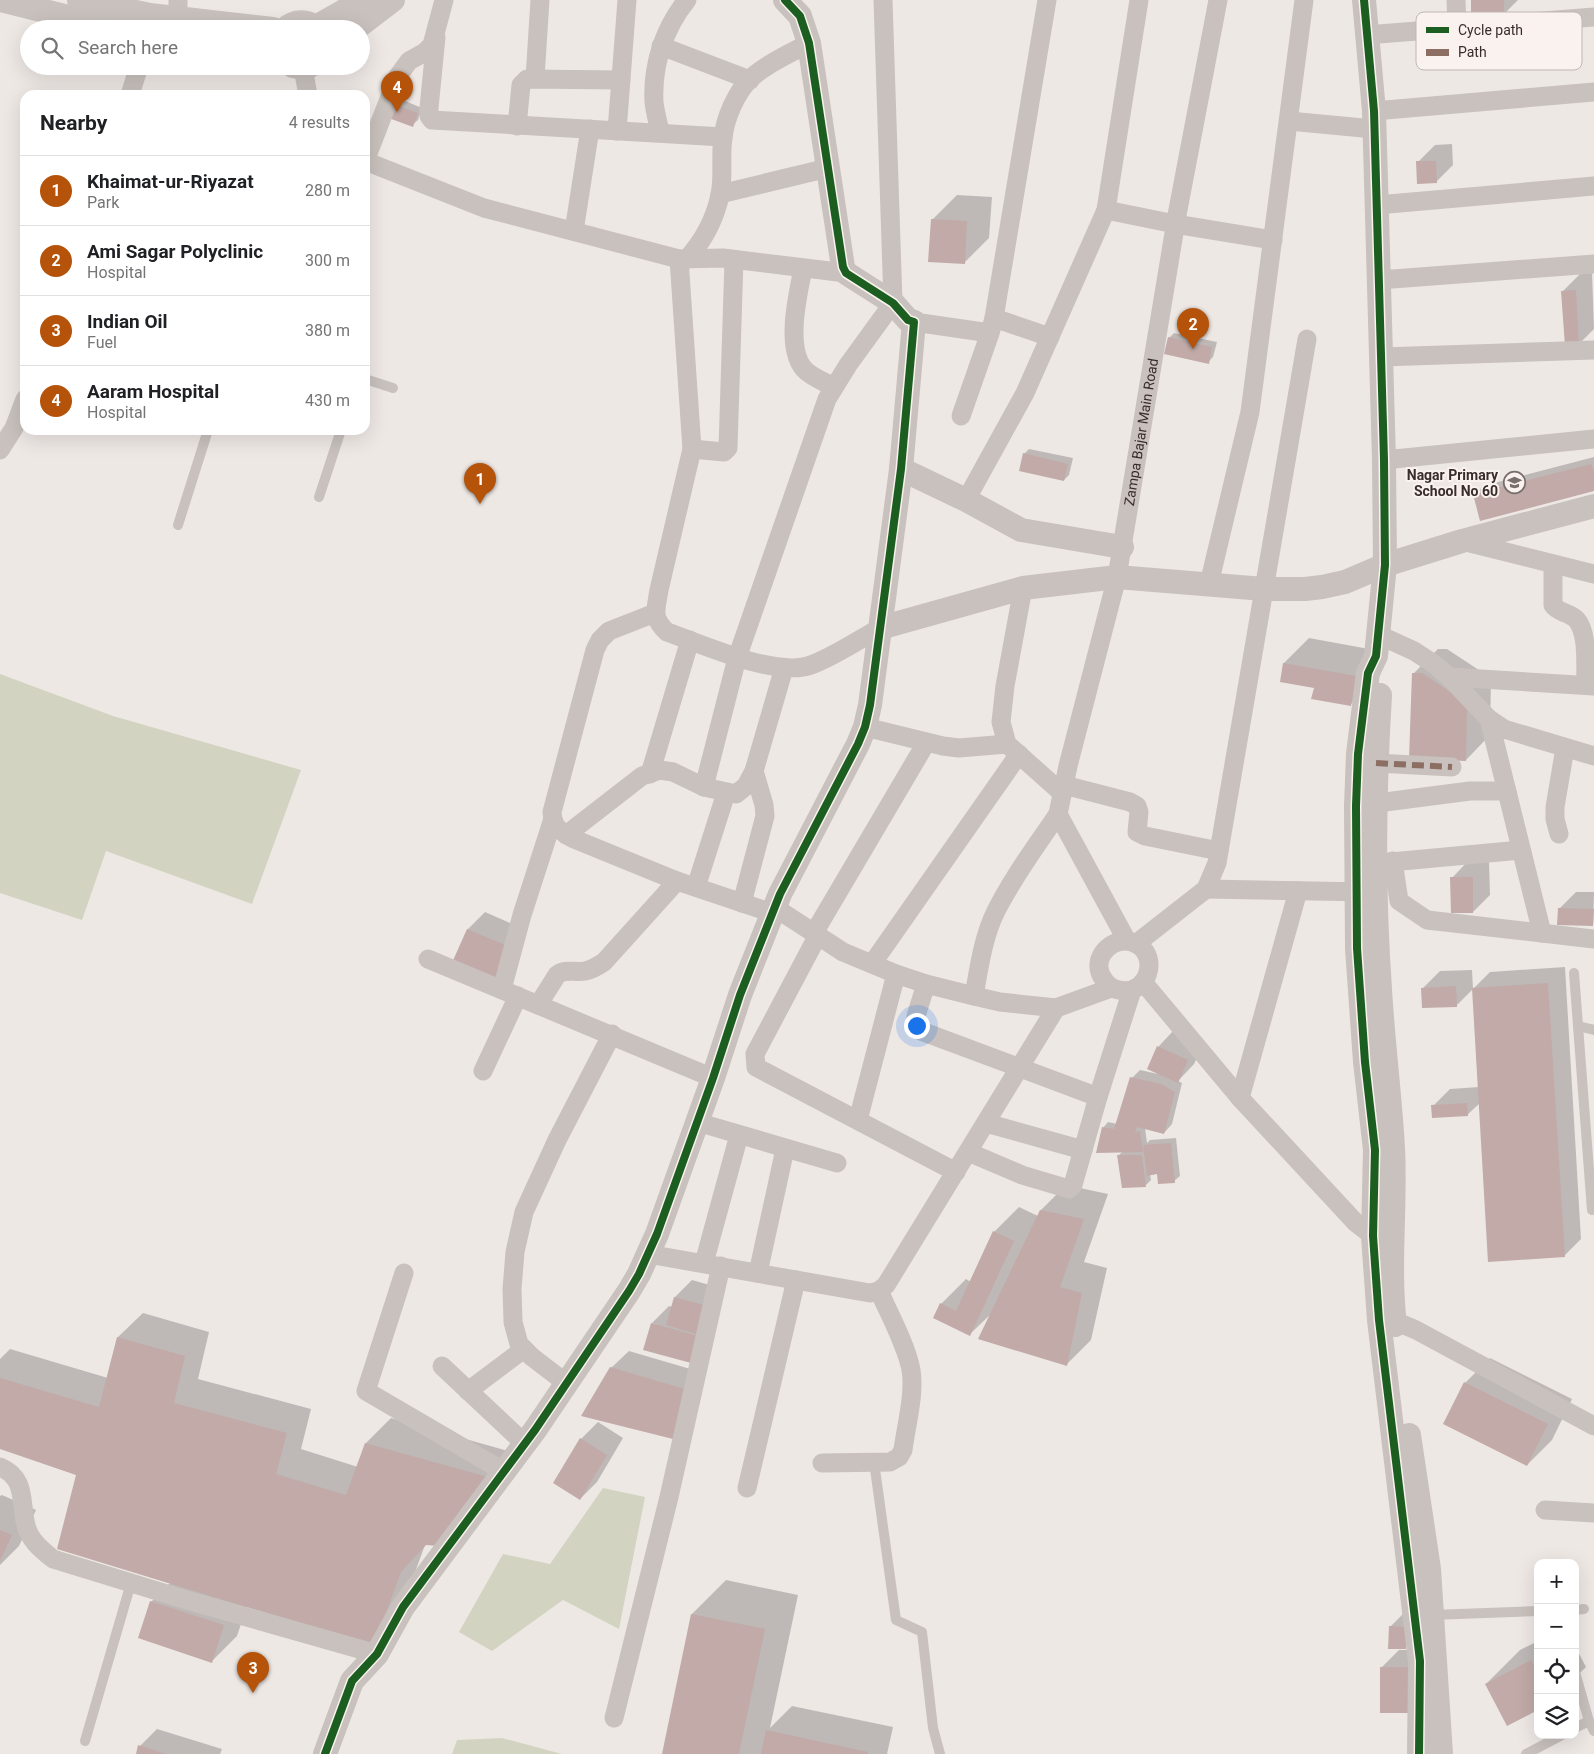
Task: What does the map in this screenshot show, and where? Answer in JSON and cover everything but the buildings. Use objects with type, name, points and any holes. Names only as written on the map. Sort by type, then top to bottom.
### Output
[{"type":"street","points":[[0,0],[80,20]]},
{"type":"street","points":[[79,0],[150,15],[178,9],[230,20]]},
{"type":"street","points":[[330,20],[364,0]]},
{"type":"street","points":[[367,20],[393,0]]},
{"type":"street","points":[[370,148],[398,76],[409,62],[432,45],[444,0]]},
{"type":"street","points":[[535,78],[540,0]]},
{"type":"street","points":[[617,131],[627,0]]},
{"type":"street","points":[[660,132],[654,103],[655,70],[661,46],[687,0]]},
{"type":"street","points":[[785,0],[800,16],[808,43],[843,267],[846,272],[893,303],[908,320],[914,322],[992,325],[1050,338]]},
{"type":"street","points":[[704,787],[737,658],[827,399],[848,365],[893,303],[883,0]]},
{"type":"street","points":[[961,416],[992,325],[1047,0]]},
{"type":"street","points":[[966,500],[1025,393],[1106,210],[1139,0]]},
{"type":"street","name":"Zampa Bajar Main Road","points":[[1058,814],[1117,577],[1176,224],[1218,0]]},
{"type":"street","points":[[1209,584],[1250,412],[1304,0]]},
{"type":"street","points":[[1364,0],[1374,120],[1384,460],[1385,565],[1378,645],[1381,674],[1376,763],[1365,805]]},
{"type":"street","points":[[1366,35],[1416,31]]},
{"type":"street","points":[[436,33],[429,108],[429,116],[432,120],[723,137]]},
{"type":"street","points":[[683,259],[699,245],[714,216],[720,194],[723,137],[736,99],[750,80],[766,67],[808,43]]},
{"type":"street","points":[[661,46],[750,80]]},
{"type":"street","points":[[132,90],[136,75]]},
{"type":"street","points":[[304,75],[307,90]]},
{"type":"street","points":[[518,126],[521,85],[527,79],[621,80]]},
{"type":"street","points":[[1288,121],[1374,120],[1594,92]]},
{"type":"street","points":[[574,231],[590,130]]},
{"type":"street","points":[[370,163],[484,208],[683,259],[734,260],[846,272]]},
{"type":"street","points":[[720,194],[828,168]]},
{"type":"street","points":[[1377,205],[1594,186]]},
{"type":"street","points":[[1106,210],[1273,240]]},
{"type":"street","points":[[683,259],[692,449],[655,613],[658,624],[667,632],[737,658],[784,668],[810,665],[880,628],[1024,588],[1117,577],[1264,589],[1322,587],[1345,582],[1385,565],[1462,541],[1594,506]]},
{"type":"street","points":[[692,449],[724,452],[728,448],[734,260]]},
{"type":"street","points":[[1379,280],[1594,264]]},
{"type":"street","points":[[804,269],[795,310],[794,330],[798,360],[805,370],[834,387]]},
{"type":"street","points":[[325,1754],[352,1681],[377,1654],[403,1607],[524,1443],[629,1291],[648,1254],[713,1078],[740,995],[773,910],[865,727],[870,705],[901,469],[914,322]]},
{"type":"street","points":[[1137,986],[1123,991],[1111,988],[1102,978],[1099,970],[1101,954],[1113,943],[1132,942],[1206,889],[1217,863],[1307,339]]},
{"type":"street","points":[[1381,357],[1594,350]]},
{"type":"street","points":[[0,450],[14,428],[20,412]]},
{"type":"street","points":[[1384,460],[1594,439]]},
{"type":"street","points":[[901,469],[966,500],[1021,530],[1122,547]]},
{"type":"street","points":[[1462,541],[1594,574]]},
{"type":"street","points":[[1449,677],[1590,685],[1584,636],[1580,626],[1575,618],[1556,610],[1552,605],[1553,564]]},
{"type":"street","points":[[1024,588],[1005,686],[1002,722],[1013,749],[1063,789],[1130,802],[1137,806],[1139,812],[1137,832],[1145,836],[1219,851]]},
{"type":"street","points":[[483,1071],[510,993],[522,915],[552,822],[552,812],[595,650],[600,640],[608,631],[655,613]]},
{"type":"street","points":[[650,774],[690,640]]},
{"type":"street","points":[[1378,645],[1414,651],[1434,664],[1489,719],[1504,729],[1594,756]]},
{"type":"street","points":[[1378,645],[1368,673],[1358,754],[1375,863],[1399,901],[1427,920],[1594,939]]},
{"type":"street","points":[[566,834],[642,776],[660,770],[673,772],[704,787],[736,794],[746,786],[754,771],[784,668]]},
{"type":"street","points":[[1489,719],[1542,933]]},
{"type":"street","points":[[865,727],[926,743],[959,748],[1013,749]]},
{"type":"street","points":[[926,743],[816,934],[755,1054],[754,1061],[756,1067],[762,1072],[956,1172]]},
{"type":"street","points":[[1560,834],[1555,820],[1555,807],[1566,748]]},
{"type":"street","points":[[872,964],[1013,749]]},
{"type":"street","points":[[1376,763],[1452,767]]},
{"type":"street","points":[[742,903],[765,816],[764,805],[754,771]]},
{"type":"street","points":[[1365,805],[1470,791],[1507,791]]},
{"type":"street","points":[[696,887],[726,793]]},
{"type":"street","points":[[968,1152],[1022,1175],[1069,1189],[1073,1185],[1098,1097],[1137,986],[1149,972],[1150,964],[1147,955],[1132,942],[1058,814],[1022,866],[995,912],[980,957],[974,996]]},
{"type":"street","points":[[552,822],[559,831],[574,839],[677,881],[742,903],[773,910],[816,934],[843,952],[926,984],[1000,1002],[1056,1008],[1111,988]]},
{"type":"street","points":[[1375,863],[1521,850]]},
{"type":"street","points":[[1375,863],[1367,892],[1357,958],[1365,1062],[1383,1238],[1387,1321],[1420,1661],[1419,1754]]},
{"type":"street","points":[[538,1005],[557,975],[561,972],[584,971],[604,962],[677,881]]},
{"type":"street","points":[[1206,889],[1367,892]]},
{"type":"street","points":[[1240,1098],[1298,890]]},
{"type":"street","points":[[428,959],[612,1034],[713,1078]]},
{"type":"street","points":[[858,1120],[896,974]]},
{"type":"street","points":[[926,984],[916,1016],[916,1028],[1098,1097]]},
{"type":"street","points":[[1137,986],[1356,1223],[1383,1238]]},
{"type":"street","points":[[648,1254],[870,1293],[879,1291],[886,1285],[1056,1008]]},
{"type":"street","points":[[566,1383],[532,1357],[519,1344],[513,1322],[514,1252],[524,1212],[557,1140],[612,1034]]},
{"type":"street","points":[[697,1122],[837,1163]]},
{"type":"street","points":[[986,1123],[1083,1150]]},
{"type":"street","points":[[614,1718],[669,1497],[739,1135]]},
{"type":"street","points":[[758,1273],[786,1149]]},
{"type":"street","points":[[404,1273],[366,1391],[503,1471]]},
{"type":"street","points":[[747,1488],[796,1280]]},
{"type":"street","points":[[822,1463],[890,1462],[899,1457],[903,1450],[911,1388],[911,1370],[907,1356],[879,1291]]},
{"type":"street","points":[[1387,1321],[1416,1330],[1594,1426]]},
{"type":"street","points":[[1387,1321],[1414,1469],[1429,1569],[1441,1754]]},
{"type":"street","points":[[468,1391],[524,1349]]},
{"type":"street","points":[[442,1366],[524,1443]]},
{"type":"street","points":[[0,1468],[14,1476],[21,1489],[26,1526],[40,1549],[53,1559],[377,1654]]},
{"type":"street","points":[[1545,1510],[1594,1513]]},
{"type":"lane","points":[[370,381],[393,388]]},
{"type":"lane","points":[[178,525],[206,435]]},
{"type":"lane","points":[[319,497],[339,435]]},
{"type":"lane","points":[[1574,974],[1592,1210]]},
{"type":"lane","points":[[1578,1026],[1594,1030]]},
{"type":"lane","points":[[874,1462],[896,1620],[922,1632],[933,1728],[940,1754]]},
{"type":"lane","points":[[85,1741],[131,1583]]},
{"type":"lane","points":[[1432,1615],[1534,1611]]},
{"type":"lane","points":[[1579,1686],[1589,1721],[1594,1731]]},
{"type":"lane","points":[[1579,1726],[1589,1721]]},
{"type":"lane","points":[[1526,1754],[1554,1739]]},
{"type":"green space","points":[[0,674],[113,716],[301,770],[252,904],[106,851],[82,920],[0,893]]},
{"type":"green space","points":[[603,1488],[645,1497],[619,1629],[563,1600],[492,1651],[459,1632],[503,1554],[550,1564]]},
{"type":"green space","points":[[502,1738],[562,1754],[452,1754],[457,1740]]},
{"type":"marked path","points":[[1376,763],[1452,767]]},
{"type":"cycle path","points":[[325,1754],[352,1681],[377,1654],[403,1607],[535,1430],[639,1274],[657,1234],[713,1078],[740,995],[780,894],[865,727],[870,705],[901,469],[914,322],[908,320],[893,303],[846,273],[843,267],[809,43],[800,16],[785,0]]},
{"type":"cycle path","points":[[1364,0],[1374,111],[1384,460],[1385,565],[1376,656],[1368,673],[1358,754],[1356,806],[1357,948],[1365,1062],[1375,1150],[1373,1236],[1379,1320],[1420,1661],[1419,1754]]},
{"type":"place","name":"Aaram Hospital","points":[[397,112]]},
{"type":"place","name":"Ami Sagar Polyclinic","points":[[1193,349]]},
{"type":"place","name":"Nagar Primary School No 60","points":[[1514,483]]},
{"type":"place","name":"Khaimat-ur-Riyazat","points":[[480,504]]},
{"type":"place","name":"Indian Oil","points":[[253,1693]]}]
